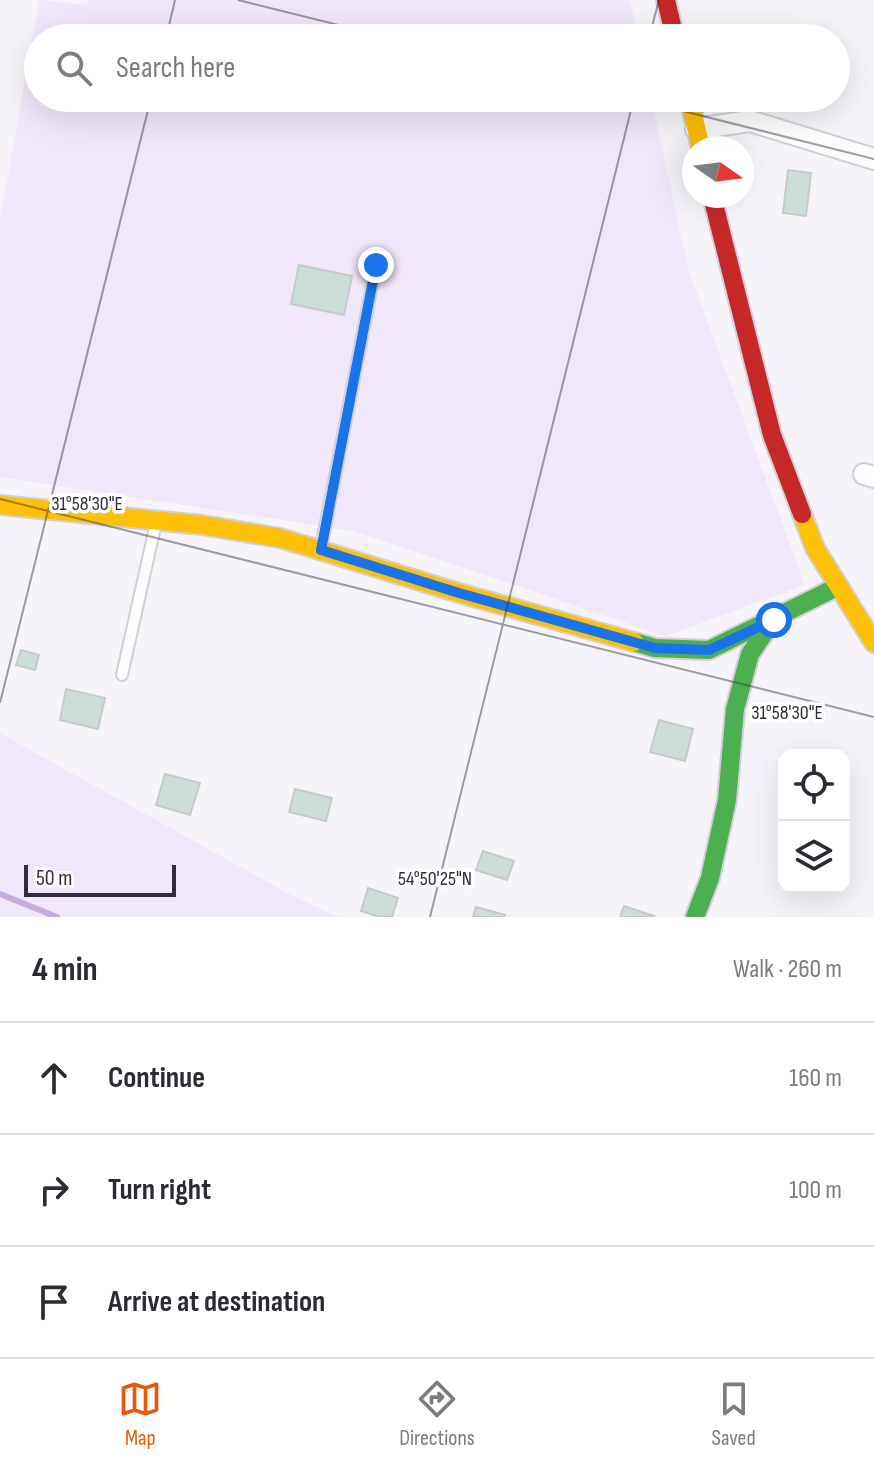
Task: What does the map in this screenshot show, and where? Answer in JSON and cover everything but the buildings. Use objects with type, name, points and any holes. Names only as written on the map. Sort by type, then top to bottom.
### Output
[{"type":"street","points":[[666,0],[672,24]]},
{"type":"street","points":[[692,112],[698,136]]},
{"type":"street","points":[[705,136],[750,121],[874,159]]},
{"type":"street","points":[[715,208],[772,435],[815,548],[874,643]]},
{"type":"street","points":[[0,505],[202,525],[280,538],[655,648],[709,650],[837,587]]},
{"type":"street","points":[[695,917],[710,878],[727,800],[735,709],[750,654],[774,620]]},
{"type":"lane","points":[[321,550],[376,265]]},
{"type":"lane","points":[[122,675],[156,521]]},
{"type":"shaded area","points":[[39,0],[87,5],[88,0],[630,0],[635,24],[35,24]]},
{"type":"shaded area","points":[[24,85],[24,112],[654,112],[689,272],[805,585],[665,636],[354,531],[0,477],[0,221]]},
{"type":"shaded area","points":[[0,733],[287,893],[338,917],[0,917]]},
{"type":"waterway","points":[[0,894],[57,917]]},
{"type":"traffic: fast","points":[[634,642],[655,648],[709,650],[837,587]]},
{"type":"traffic: fast","points":[[695,917],[710,878],[727,800],[735,709],[750,654],[772,622]]},
{"type":"traffic: slow","points":[[692,112],[698,136]]},
{"type":"traffic: slow","points":[[0,505],[202,525],[280,538],[634,642]]},
{"type":"traffic: slow","points":[[802,514],[815,548],[874,643]]},
{"type":"traffic: jam","points":[[666,0],[672,24]]},
{"type":"traffic: jam","points":[[715,208],[772,435],[802,514]]},
{"type":"route","points":[[376,265],[321,550],[459,593],[655,648],[709,650],[774,620]]}]
